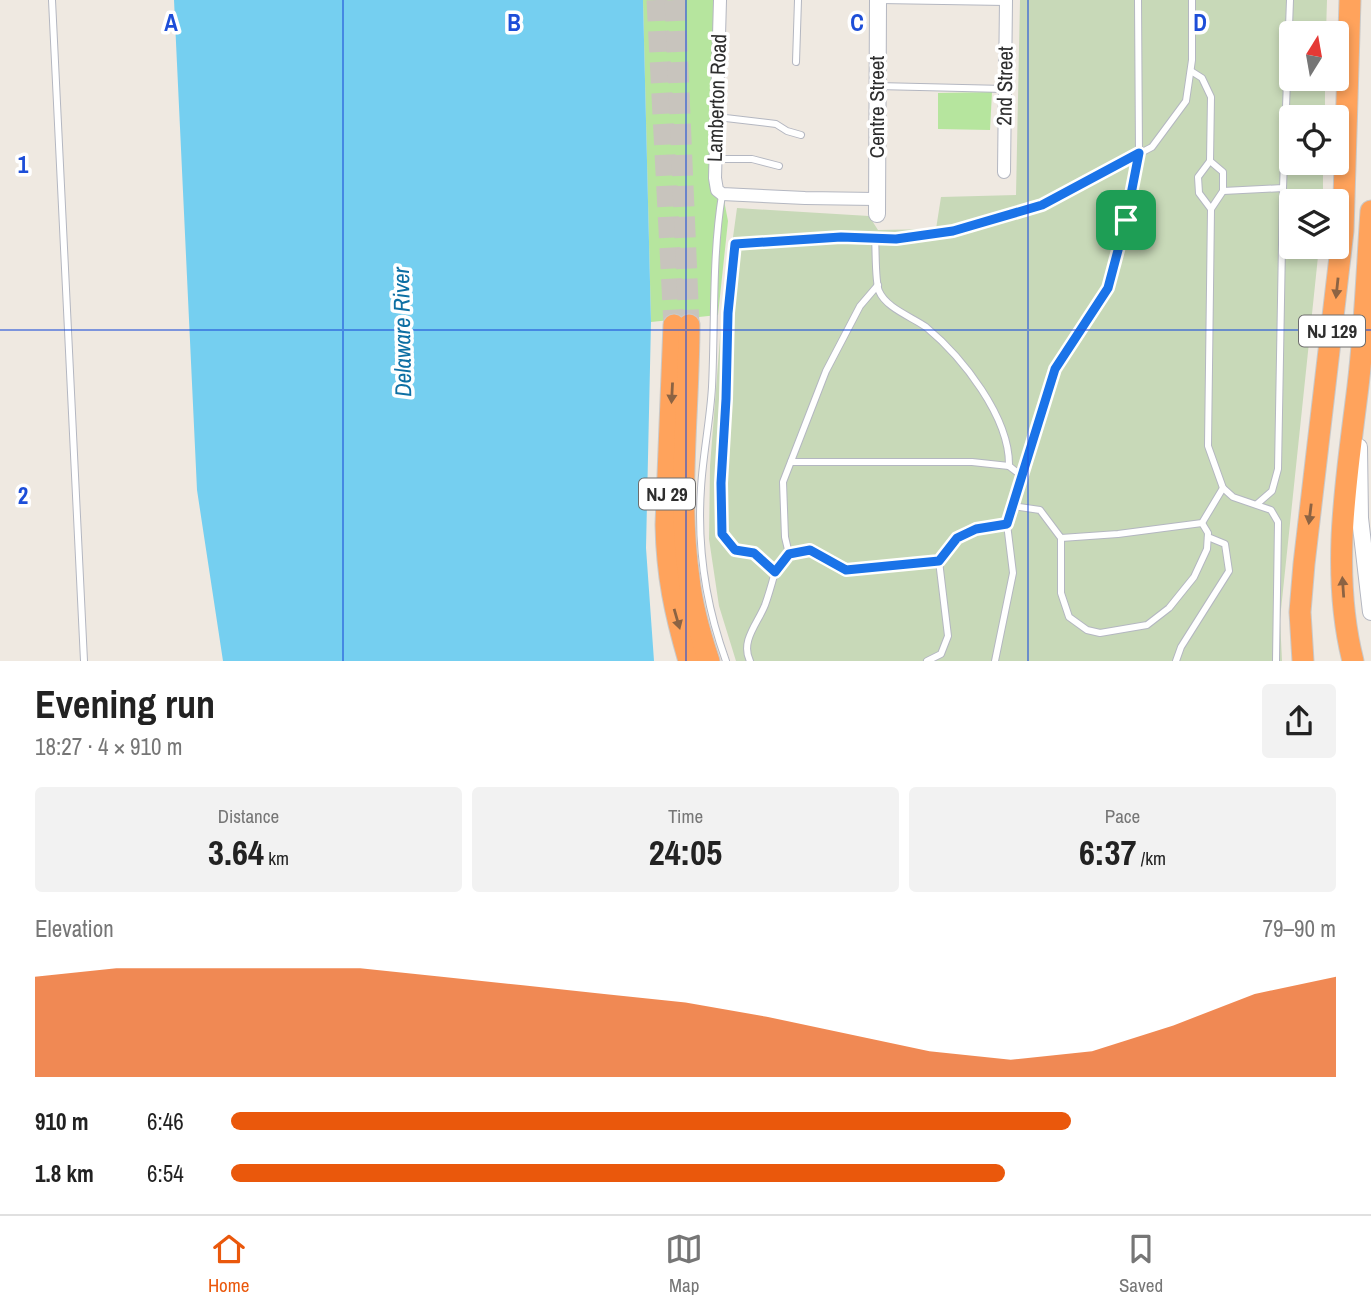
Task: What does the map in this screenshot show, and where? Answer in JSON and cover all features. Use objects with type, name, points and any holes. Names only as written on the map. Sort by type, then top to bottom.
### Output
[{"type":"highway","name":"NJ 129","points":[[1303,661],[1300,612],[1303,574],[1343,232],[1350,0]]},
{"type":"highway","name":"NJ 129","points":[[1359,383],[1371,211]]},
{"type":"highway","name":"NJ 29","points":[[689,661],[674,606],[667,557],[666,513],[682,325],[686,557],[695,612],[709,661]]},
{"type":"highway","points":[[1352,658],[1343,593],[1342,528],[1347,465],[1359,383]]},
{"type":"street","name":"Lamberton Road","points":[[720,0],[715,178],[717,190],[722,194]]},
{"type":"street","name":"Centre Street","points":[[876,206],[878,0]]},
{"type":"street","name":"2nd Street","points":[[1004,172],[1006,1]]},
{"type":"street","points":[[722,194],[805,198],[876,206]]},
{"type":"street","name":"NJ 129","points":[[1359,383],[1360,504],[1371,612]]},
{"type":"lane","points":[[52,0],[84,661]]},
{"type":"lane","points":[[796,62],[798,0]]},
{"type":"lane","points":[[878,0],[1006,1]]},
{"type":"lane","points":[[995,661],[1013,573],[1007,524],[1012,506],[1055,369],[1108,288],[1126,220],[1139,153],[1139,0]]},
{"type":"lane","points":[[775,572],[754,553],[735,550],[722,534],[721,483],[728,313],[735,244],[841,237],[896,239],[953,231],[1042,205],[1152,146],[1185,101],[1191,71],[1192,0]]},
{"type":"lane","points":[[1257,504],[1272,491],[1278,469],[1283,188],[1290,0]]},
{"type":"lane","points":[[1191,71],[1202,78],[1211,97],[1210,161],[1198,177],[1199,193],[1211,209]]},
{"type":"lane","points":[[877,86],[1005,89]]},
{"type":"lane","points":[[717,117],[776,124],[801,135]]},
{"type":"lane","points":[[716,159],[752,159],[779,166]]},
{"type":"lane","points":[[1210,161],[1223,172],[1223,191],[1211,209],[1208,446],[1223,488],[1233,497],[1271,510],[1278,522],[1276,661]]},
{"type":"lane","points":[[1223,191],[1283,188]]},
{"type":"lane","points":[[722,194],[711,397],[701,486],[700,525],[708,594],[726,661]]},
{"type":"lane","points":[[875,238],[879,291],[889,303],[925,327],[958,357],[993,409],[1009,453],[1009,466]]},
{"type":"lane","points":[[789,554],[785,537],[783,482],[826,371],[860,306],[878,284]]},
{"type":"lane","points":[[791,461],[972,461],[1009,466],[1022,476]]},
{"type":"lane","points":[[1202,523],[1223,488]]},
{"type":"lane","points":[[1012,506],[1040,510],[1061,538],[1061,593],[1069,617],[1087,630],[1100,632],[1147,625],[1169,608],[1194,577],[1207,549],[1208,533],[1202,523]]},
{"type":"lane","points":[[1061,538],[1202,523]]},
{"type":"lane","points":[[927,661],[941,654],[948,636],[939,561],[957,538],[976,529],[1007,524]]},
{"type":"lane","points":[[1176,661],[1181,647],[1229,570],[1225,544],[1208,537]]},
{"type":"lane","points":[[750,661],[746,653],[752,627],[765,607],[775,572],[789,554],[810,550],[846,570],[939,561]]},
{"type":"green space","points":[[643,0],[720,0],[716,159],[728,221],[718,315],[651,322]]},
{"type":"green space","points":[[1020,0],[1327,0],[1326,21],[1279,21],[1279,91],[1325,91],[1325,105],[1279,105],[1279,175],[1323,175],[1323,189],[1279,189],[1279,259],[1318,259],[1280,619],[1282,661],[736,661],[719,606],[709,539],[710,466],[721,325],[737,208],[869,216],[878,230],[936,229],[941,197],[1016,195]]},
{"type":"green space","points":[[992,92],[990,130],[938,129],[938,93]]},
{"type":"water","name":"Delaware River","points":[[174,0],[643,0],[651,322],[646,548],[654,661],[223,661],[197,490]]},
{"type":"tunnel","points":[[657,0],[674,325]]},
{"type":"tunnel","points":[[675,0],[689,325]]},
{"type":"route","points":[[1139,153],[1126,220],[1108,288],[1055,369],[1007,524],[976,529],[957,538],[939,561],[846,570],[810,550],[789,554],[775,572],[754,553],[735,550],[722,534],[721,483],[728,313],[735,244],[841,237],[896,239],[953,231],[1042,205],[1139,153]]}]
